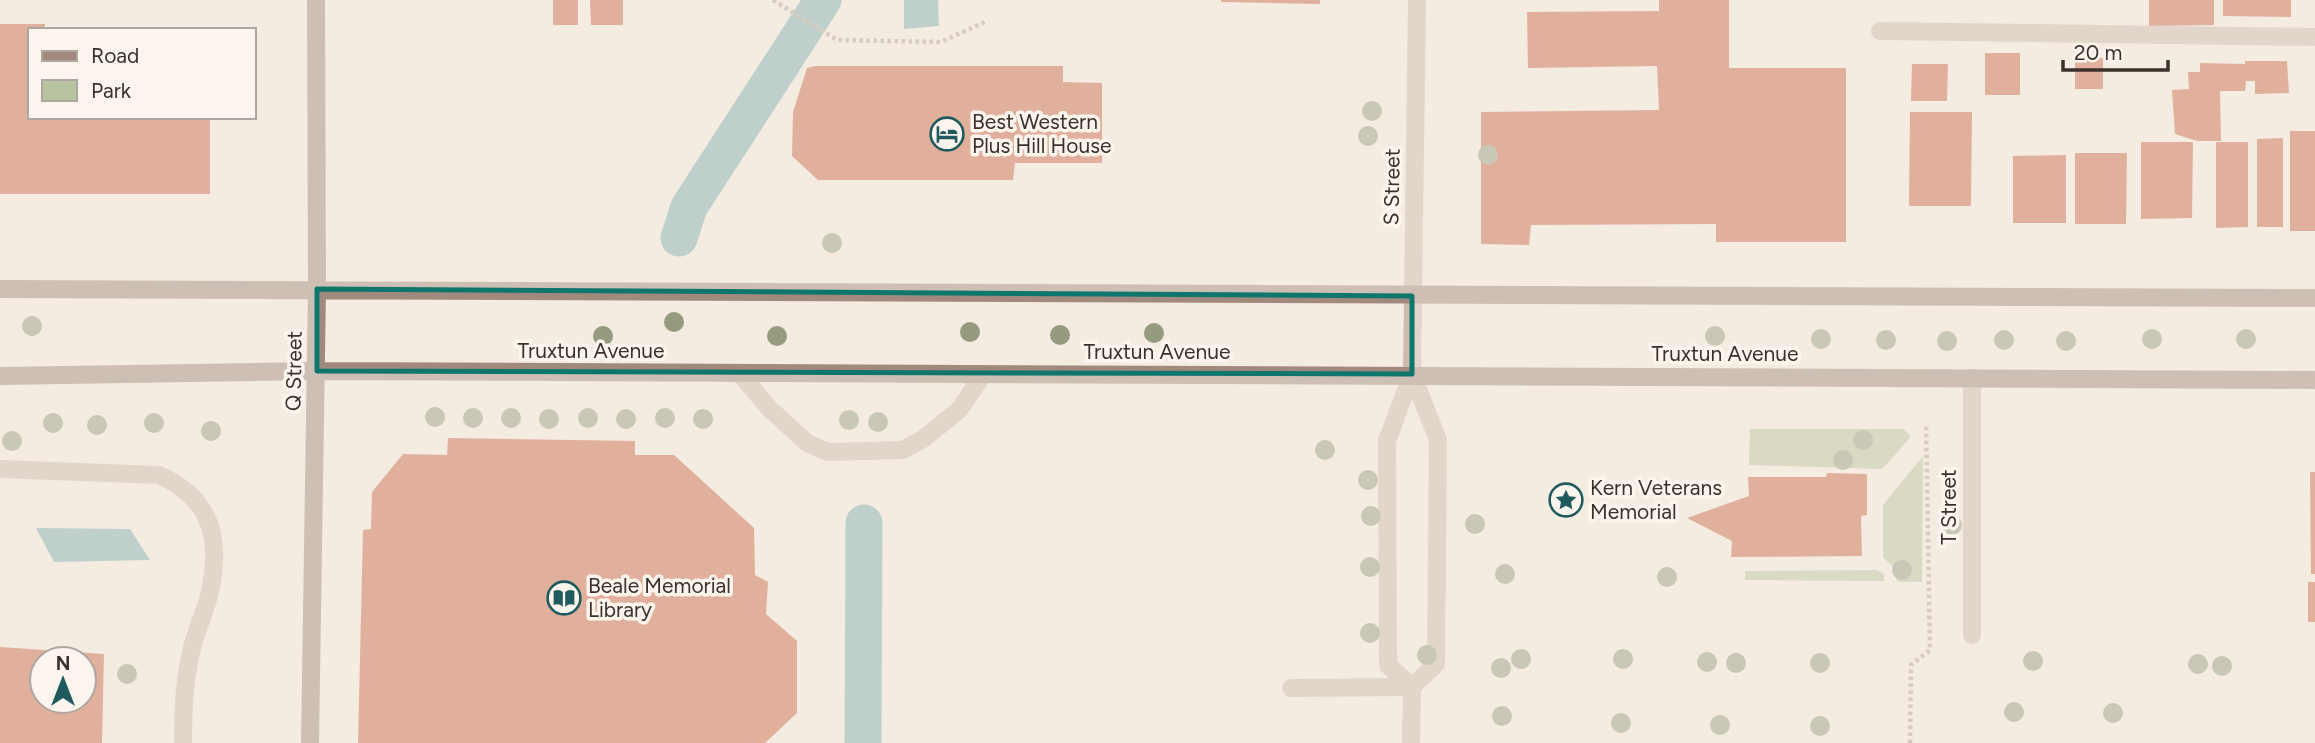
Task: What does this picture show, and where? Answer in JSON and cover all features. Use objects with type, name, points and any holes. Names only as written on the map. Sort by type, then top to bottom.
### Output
[{"type":"main road","name":"Q Street","points":[[310,743],[317,371],[316,0]]},
{"type":"main road","points":[[0,289],[2315,298]]},
{"type":"main road","name":"Truxtun Avenue","points":[[0,376],[317,371],[2315,380]]},
{"type":"street","name":"S Street","points":[[1412,374],[1435,432],[1438,453],[1436,664],[1412,687],[1388,665],[1387,441],[1412,374],[1417,0]]},
{"type":"street","points":[[1880,31],[2315,37]]},
{"type":"street","points":[[741,374],[769,408],[807,443],[828,452],[902,450],[923,439],[959,410],[983,374]]},
{"type":"street","name":"T Street","points":[[1972,378],[1972,635]]},
{"type":"street","points":[[0,469],[159,475],[178,483],[195,496],[210,523],[212,576],[183,688],[183,743]]},
{"type":"street","points":[[1291,688],[1412,687],[1412,743]]},
{"type":"path","points":[[773,0],[837,40],[940,42],[987,21]]},
{"type":"path","points":[[1910,743],[1910,665],[1930,650],[1926,426]]},
{"type":"highlighted area","points":[[317,289],[1412,296],[1412,374],[317,371]]},
{"type":"green space","points":[[1750,429],[1904,429],[1911,437],[1882,469],[1749,465]]},
{"type":"green space","points":[[1923,456],[1922,582],[1897,582],[1894,568],[1883,557],[1883,505]]},
{"type":"green space","points":[[1877,570],[1884,574],[1884,581],[1745,580],[1745,571]]},
{"type":"water","points":[[904,0],[938,0],[939,26],[904,29]]},
{"type":"water","points":[[36,528],[130,529],[150,560],[54,562]]},
{"type":"building","points":[[553,0],[578,0],[578,25],[553,25]]},
{"type":"building","points":[[590,0],[623,0],[623,25],[591,25]]},
{"type":"building","points":[[1320,0],[1320,4],[1221,2]]},
{"type":"building","points":[[1659,0],[1729,0],[1729,68],[1846,68],[1846,242],[1716,242],[1716,224],[1531,225],[1529,245],[1481,244],[1481,112],[1659,110],[1657,66],[1528,68],[1527,12],[1659,11]]},
{"type":"building","points":[[2149,0],[2214,0],[2214,25],[2149,26]]},
{"type":"building","points":[[2223,0],[2291,0],[2291,17],[2223,16]]},
{"type":"building","points":[[0,24],[45,24],[45,28],[28,28],[28,119],[210,119],[210,194],[0,194]]},
{"type":"building","points":[[1985,53],[2020,53],[2020,95],[1985,95]]},
{"type":"building","points":[[2075,58],[2103,58],[2103,89],[2075,89]]},
{"type":"building","points":[[2245,61],[2287,61],[2289,93],[2255,94],[2255,81],[2246,81],[2245,91],[2220,91],[2221,141],[2197,141],[2175,134],[2172,90],[2189,89],[2188,72],[2200,72],[2200,63],[2245,64]]},
{"type":"building","points":[[1912,64],[1948,64],[1947,101],[1911,101]]},
{"type":"building","name":"Best Western Plus Hill House","points":[[1063,66],[1063,82],[1102,83],[1102,163],[1015,163],[1013,180],[818,180],[792,156],[793,112],[807,68]]},
{"type":"building","points":[[1910,112],[1972,112],[1971,206],[1909,206]]},
{"type":"building","points":[[2290,131],[2315,131],[2315,231],[2290,231]]},
{"type":"building","points":[[2283,138],[2283,227],[2257,227],[2257,139]]},
{"type":"building","points":[[2141,142],[2193,142],[2192,218],[2141,219]]},
{"type":"building","points":[[2216,142],[2248,142],[2248,227],[2216,228]]},
{"type":"building","points":[[2075,153],[2127,153],[2126,224],[2075,224]]},
{"type":"building","points":[[2066,155],[2066,223],[2013,223],[2013,156]]},
{"type":"building","name":"Beale Memorial Library","points":[[448,438],[635,441],[635,455],[674,455],[754,528],[755,575],[768,582],[766,614],[797,641],[797,713],[765,743],[358,743],[363,530],[371,529],[372,492],[403,454],[447,455]]},
{"type":"building","points":[[2310,472],[2315,472],[2315,574],[2311,574]]},
{"type":"building","points":[[1827,473],[1867,474],[1867,515],[1861,516],[1862,556],[1731,557],[1732,541],[1687,518],[1749,496],[1748,477],[1826,477]]},
{"type":"building","points":[[2308,582],[2315,582],[2315,622],[2308,622]]},
{"type":"building","points":[[0,647],[28,649],[28,715],[98,715],[98,654],[104,654],[102,743],[0,743]]},
{"type":"waterway","points":[[679,238],[689,207],[823,0]]},
{"type":"waterway","points":[[863,743],[864,523]]},
{"type":"place","name":"Best Western Plus Hill House","points":[[947,134]]},
{"type":"place","name":"Kern Veterans Memorial","points":[[1566,500]]},
{"type":"place","name":"Beale Memorial Library","points":[[564,598]]}]
